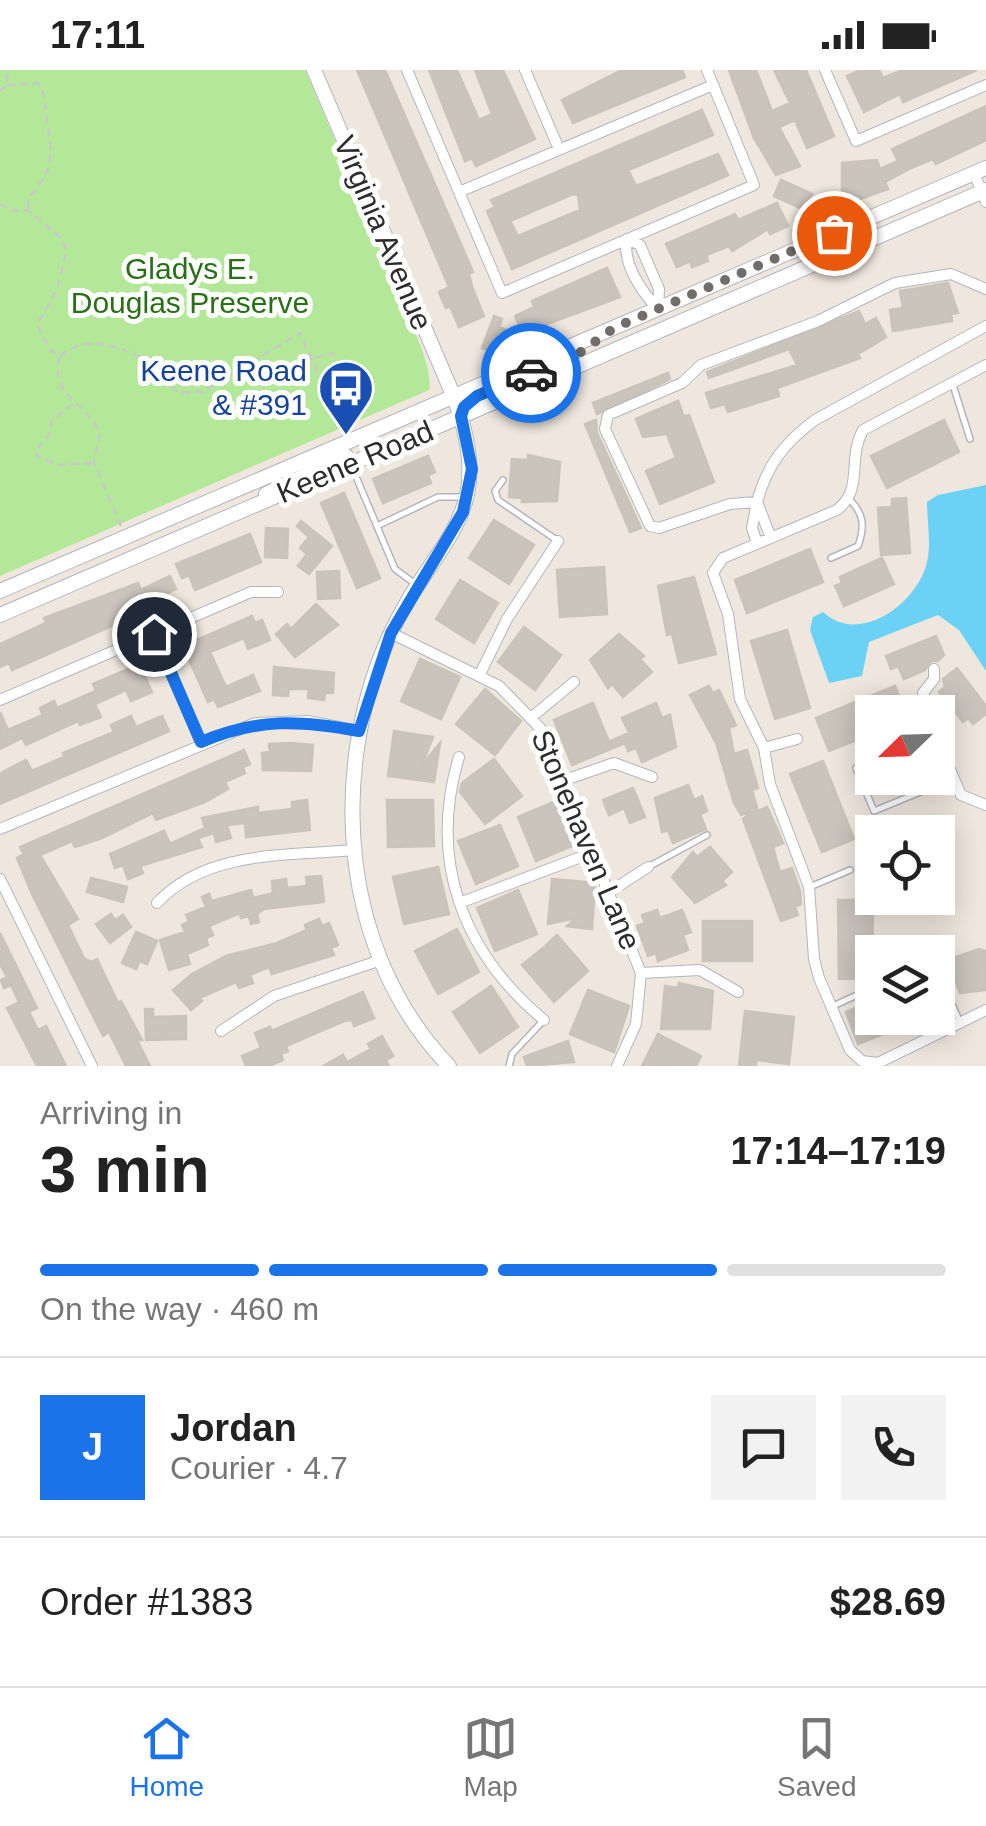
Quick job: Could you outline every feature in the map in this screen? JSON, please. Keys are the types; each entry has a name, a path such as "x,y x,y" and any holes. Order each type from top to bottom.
{"main road":[{"name":"Virginia Avenue","path":"314,70 461,416 472,453 468,496"},
{"name":"Keene Road","path":"0,591 980,170"},
{"name":"Keene Road","path":"0,615 985,195"},
{"path":"461,416 477,396 581,352 614,328"},
{"path":"248,508 280,484 436,417 454,397"},
{"path":"440,1063 380,960 362,904 354,850 359,731 391,633 417,584 455,527 468,496"}],"street":[{"path":"407,70 502,293 754,185 707,70"},
{"path":"526,70 559,150"},
{"path":"825,70 856,142 986,85"},
{"path":"459,192 713,85"},
{"path":"980,170 985,195"},
{"path":"627,239 624,253 644,295 658,309"},
{"path":"757,502 730,504 659,528 650,526 604,418 682,383 701,365 818,320 895,284 951,274 986,289"},
{"path":"757,544 752,528 763,478 793,436 814,420 986,326"},
{"path":"986,364 863,430 854,447 855,488 850,500 713,566 728,614 735,682 764,748 776,802 809,887 814,958 850,1050 862,1062 878,1063 986,1010"},
{"path":"757,502 771,538"},
{"path":"480,674 507,619 558,541"},
{"path":"0,700 251,592 278,592"},
{"name":"Stonehaven Lane","path":"391,633 480,674 516,698 533,716 565,780 641,973 636,1024 616,1066"},
{"path":"154,634 201,742"},
{"path":"924,695 934,679 934,669"},
{"path":"533,716 574,682"},
{"path":"0,829 201,742 256,723 283,720 359,731"},
{"path":"764,748 797,738"},
{"path":"458,757 445,809 446,843 462,902 494,969 514,994 544,1020"},
{"path":"565,780 614,763 652,777"},
{"path":"955,784 961,795 986,805"},
{"path":"157,903 174,884 223,864 354,850"},
{"path":"462,902 594,852"},
{"path":"610,891 648,868"},
{"path":"0,879 92,1066"},
{"path":"221,1030 274,996 380,960"},
{"path":"641,973 700,970 738,992"}],"lane":[{"path":"952,382 970,439"},
{"path":"356,479 396,569 417,584"},
{"path":"502,480 496,488 498,500 558,541"},
{"path":"377,526 438,497 468,496"},
{"path":"831,558 858,546 862,535 864,522 850,500"},
{"path":"867,795 874,811 913,795"},
{"path":"648,868 707,834"},
{"path":"809,887 850,870"},
{"path":"832,1007 855,994"},
{"path":"955,1012 960,1023"},
{"path":"509,1066 512,1054 544,1020"}],"path":[{"path":"6,70 8,85"},
{"path":"0,90 8,85 38,83 48,98 46,119 53,143 50,176 29,197 28,210"},
{"path":"0,204 11,211 28,210 52,229 67,250 57,288 36,325 50,350 60,356"},
{"path":"60,356 87,341 119,346 150,361 158,378 179,392 202,392 300,334 341,426"},
{"path":"313,359 331,354 336,357 334,370 322,378"},
{"path":"60,356 57,373 72,404 100,432 94,463 126,535"},
{"path":"72,404 51,421 51,432 36,450 38,456 57,466 94,463"}],"green space":[{"name":"Gladys E. Douglas Preserve","path":"0,70 305,70 426,361 429,390 0,576"}],"water":[{"path":"986,485 986,671 959,630 938,615 869,642 862,676 829,683 810,630 813,617 823,612 852,624 868,622 897,607 920,581 928,559 927,502 938,495"}],"building":[{"path":"357,70 385,70 473,272 469,274 472,287 484,316 459,327 450,306 446,308 439,292 449,287"},
{"path":"429,70 457,70 479,120 492,114 475,70 503,70 535,139 476,166 472,158 465,161"},
{"path":"622,70 682,70 685,77 573,123 562,100"},
{"path":"729,70 756,70 772,111 790,103 774,70 806,70 834,136 807,148 795,120 779,127 800,166 776,175 754,138"},
{"path":"861,70 879,70 883,78 903,70 977,70 903,102 900,94 864,112 847,76"},
{"path":"986,106 986,140 936,164 933,159 911,168 885,182 888,189 860,199 842,199 842,163 877,160 880,169 898,161 892,149"},
{"path":"702,110 713,135 628,170 636,186 718,154 728,175 512,269 487,211 495,207 491,200","holes":["578,195 580,210 518,236 510,221"]},
{"path":"781,180 812,194 805,210 774,196"},
{"path":"777,203 788,226 770,234 768,229 732,251 729,246 706,255 708,261 692,267 690,261 677,267 666,244 735,214 738,220"},
{"path":"607,268 620,297 539,327 542,333 526,340 515,316 534,307 532,301"},
{"path":"948,283 958,313 951,314 952,321 893,331 890,310 903,308 900,291"},
{"path":"859,311 865,324 876,318 886,337 858,354 860,358 777,388 779,396 728,412 725,404 711,408 706,393 797,365 789,349 709,378 707,372"},
{"path":"494,316 502,319 499,327 507,330 499,354 482,348"},
{"path":"668,373 670,379 597,414 593,403"},
{"path":"678,401 684,417 689,415 714,482 660,504 646,471 676,458 667,434 643,437 636,419"},
{"path":"596,420 597,433 641,528 630,532 585,424"},
{"path":"944,420 959,452 887,488 871,456"},
{"path":"528,455 560,462 557,501 522,502 522,498 509,497 512,459 528,460"},
{"path":"428,456 435,472 428,475 431,483 383,503 373,479"},
{"path":"344,493 380,578 357,588 321,503"},
{"path":"906,498 910,553 881,555 878,508 892,507 892,499"},
{"path":"494,520 534,545 509,584 469,558"},
{"path":"301,521 332,546 309,574 298,566 307,554 300,548 309,537 297,526"},
{"path":"266,528 288,529 287,558 265,557"},
{"path":"250,534 261,562 195,590 189,575 182,578 176,564"},
{"path":"810,549 823,582 747,613 735,580"},
{"path":"882,558 894,584 844,606 835,586 842,583 840,577"},
{"path":"604,567 607,614 560,617 557,570"},
{"path":"339,571 340,598 318,599 317,572"},
{"path":"170,576 176,589 168,593 170,600 12,670 9,663 0,667 0,644 46,623 44,618 138,583 141,590"},
{"path":"694,577 716,654 679,663 672,634 667,635 658,586"},
{"path":"460,580 498,603 474,643 436,619"},
{"path":"316,604 338,625 295,657 276,634 287,624 291,629"},
{"path":"252,616 255,623 262,620 270,640 248,649 244,638 210,652 226,687 253,675 260,691 218,707 214,699 208,702 186,653 193,650 190,643"},
{"path":"524,627 561,655 535,690 498,662"},
{"path":"787,630 810,708 775,719 751,641"},
{"path":"619,634 644,656 640,659 652,672 623,697 612,684 608,688 590,660"},
{"path":"936,636 944,655 938,661 931,661 925,670 904,679 898,666 891,669 886,656"},
{"path":"420,659 460,677 441,719 401,701"},
{"path":"133,667 136,674 143,672 152,692 131,701 126,690 95,704 101,717 80,725 78,721 26,745 22,738 0,749 0,712 8,730 43,715 40,708 54,701 57,708 96,691 93,684"},
{"path":"274,667 334,673 333,693 325,693 324,700 308,698 309,689 289,689 288,696 273,695"},
{"path":"957,668 986,706 986,714 973,724 968,718 963,722 955,712 955,695 939,692 945,687 943,679"},
{"path":"709,686 713,693 719,690 736,725 729,728 734,754 747,750 758,788 752,790 758,811 767,807 783,843 773,847 780,872 792,868 800,891 801,904 795,907 798,915 781,921 743,819 753,811 741,815 734,803 716,743 690,695"},
{"path":"895,686 898,695 873,695"},
{"path":"485,689 521,721 495,755 456,724"},
{"path":"855,702 855,741 829,751 816,718"},
{"path":"593,703 609,742 629,733 622,718 656,703 662,718 670,715 676,747 642,762 636,748 628,751 625,743 572,765 554,720"},
{"path":"131,716 136,727 162,716 169,731 0,804 0,774 26,760 32,771 64,757 63,753 114,732 111,725"},
{"path":"394,731 433,737 422,765 440,743 434,782 388,776"},
{"path":"269,744 313,745 311,771 263,770 262,753 270,752"},
{"path":"244,750 250,764 243,767 245,773 225,782 228,789 205,802 156,820 153,813 102,838 75,847 72,841 40,855 78,919 68,925 84,958 91,962 97,959 118,1003 121,1001 142,1040 137,1040 150,1066 126,1066 109,1032 103,1036 32,894 17,858 24,854 20,847"},
{"path":"494,759 522,796 485,824 460,792 462,783"},
{"path":"823,761 854,839 822,852 790,774"},
{"path":"688,785 694,800 702,796 707,811 700,814 706,829 673,843 668,830 662,832 655,798"},
{"path":"633,788 645,817 630,823 624,808 609,815 603,800"},
{"path":"561,799 579,843 536,861 518,817"},
{"path":"307,800 310,830 246,837 245,823 227,825 231,838 216,842 214,833 198,838 202,847 140,866 143,873 128,879 123,865 115,868 110,854 164,831 170,844 205,828 202,818 258,807 258,813 292,809 292,802"},
{"path":"387,800 433,800 434,846 388,847"},
{"path":"500,825 518,866 476,884 458,841"},
{"path":"710,847 732,872 722,881 726,885 695,903 672,877 693,852 697,857"},
{"path":"438,867 449,914 404,924 393,877"},
{"path":"321,876 324,902 264,909 257,914 259,922 251,924 249,916 241,918 240,913 209,926 213,935 206,938 208,945 187,954 190,964 169,970 160,940 185,932 182,925 189,921 186,915 206,907 202,897 209,894 212,901 251,890 253,898 273,893 272,881 286,879 287,888 307,886 306,877"},
{"path":"91,878 127,887 123,902 87,892"},
{"path":"552,879 595,883 592,929 567,926 577,918 548,924"},
{"path":"518,890 537,934 495,951 477,908"},
{"path":"838,900 855,900 855,915 873,915 873,935 855,935 855,979 839,979"},
{"path":"657,910 660,918 682,910 691,932 683,935 688,950 658,961 656,953 648,956 637,926 645,923 642,915"},
{"path":"111,914 115,920 123,915 131,927 110,943 96,924"},
{"path":"319,919 322,926 329,923 338,945 331,948 334,955 272,974 269,967 250,975 253,983 239,988 236,982 199,998 202,1001 191,1010 173,990 192,974 226,956 277,943 307,930 305,925"},
{"path":"703,921 752,921 752,961 703,961"},
{"path":"457,929 479,972 438,994 415,951"},
{"path":"136,932 157,941 147,964 140,961 136,969 122,963"},
{"path":"0,933 37,1008 29,1012 38,1030 46,1026 66,1066 37,1066 7,1008 19,1002 11,985 4,988 1,980 7,977 0,964"},
{"path":"557,935 588,971 554,1002 522,965 543,948 545,953 546,945"},
{"path":"979,949 986,951 986,990 960,993 955,980 955,958"},
{"path":"679,983 713,991 710,1029 661,1029 665,986 678,988"},
{"path":"491,986 518,1027 480,1053 453,1012"},
{"path":"588,990 629,1006 614,1052 570,1034"},
{"path":"363,992 374,1018 354,1026 352,1020 344,1021 286,1046 288,1051 281,1054 283,1060 269,1066 246,1066 242,1056 261,1048 255,1033 270,1027 271,1031"},
{"path":"855,1008 855,1035 880,1035 858,1044 846,1012"},
{"path":"145,1009 153,1009 153,1017 186,1016 186,1039 146,1040"},
{"path":"745,1011 794,1017 789,1064 756,1060 756,1066 739,1066"},
{"path":"658,1034 701,1056 696,1066 642,1066"},
{"path":"382,1036 393,1056 386,1060 389,1066 323,1066 343,1055 347,1062 371,1049 368,1044"},
{"path":"568,1041 574,1062 527,1066 524,1057"}],"way so far":[{"path":"531,373 581,352 614,328 834,233"}],"place":[{"name":"Keene Road & #391","path":"346,437"}],"route":[{"path":"154,634 201,742 228,730 283,720 359,731 378,661 391,633 463,512 472,469 472,453 461,416 464,407 477,396 531,373"}]}
